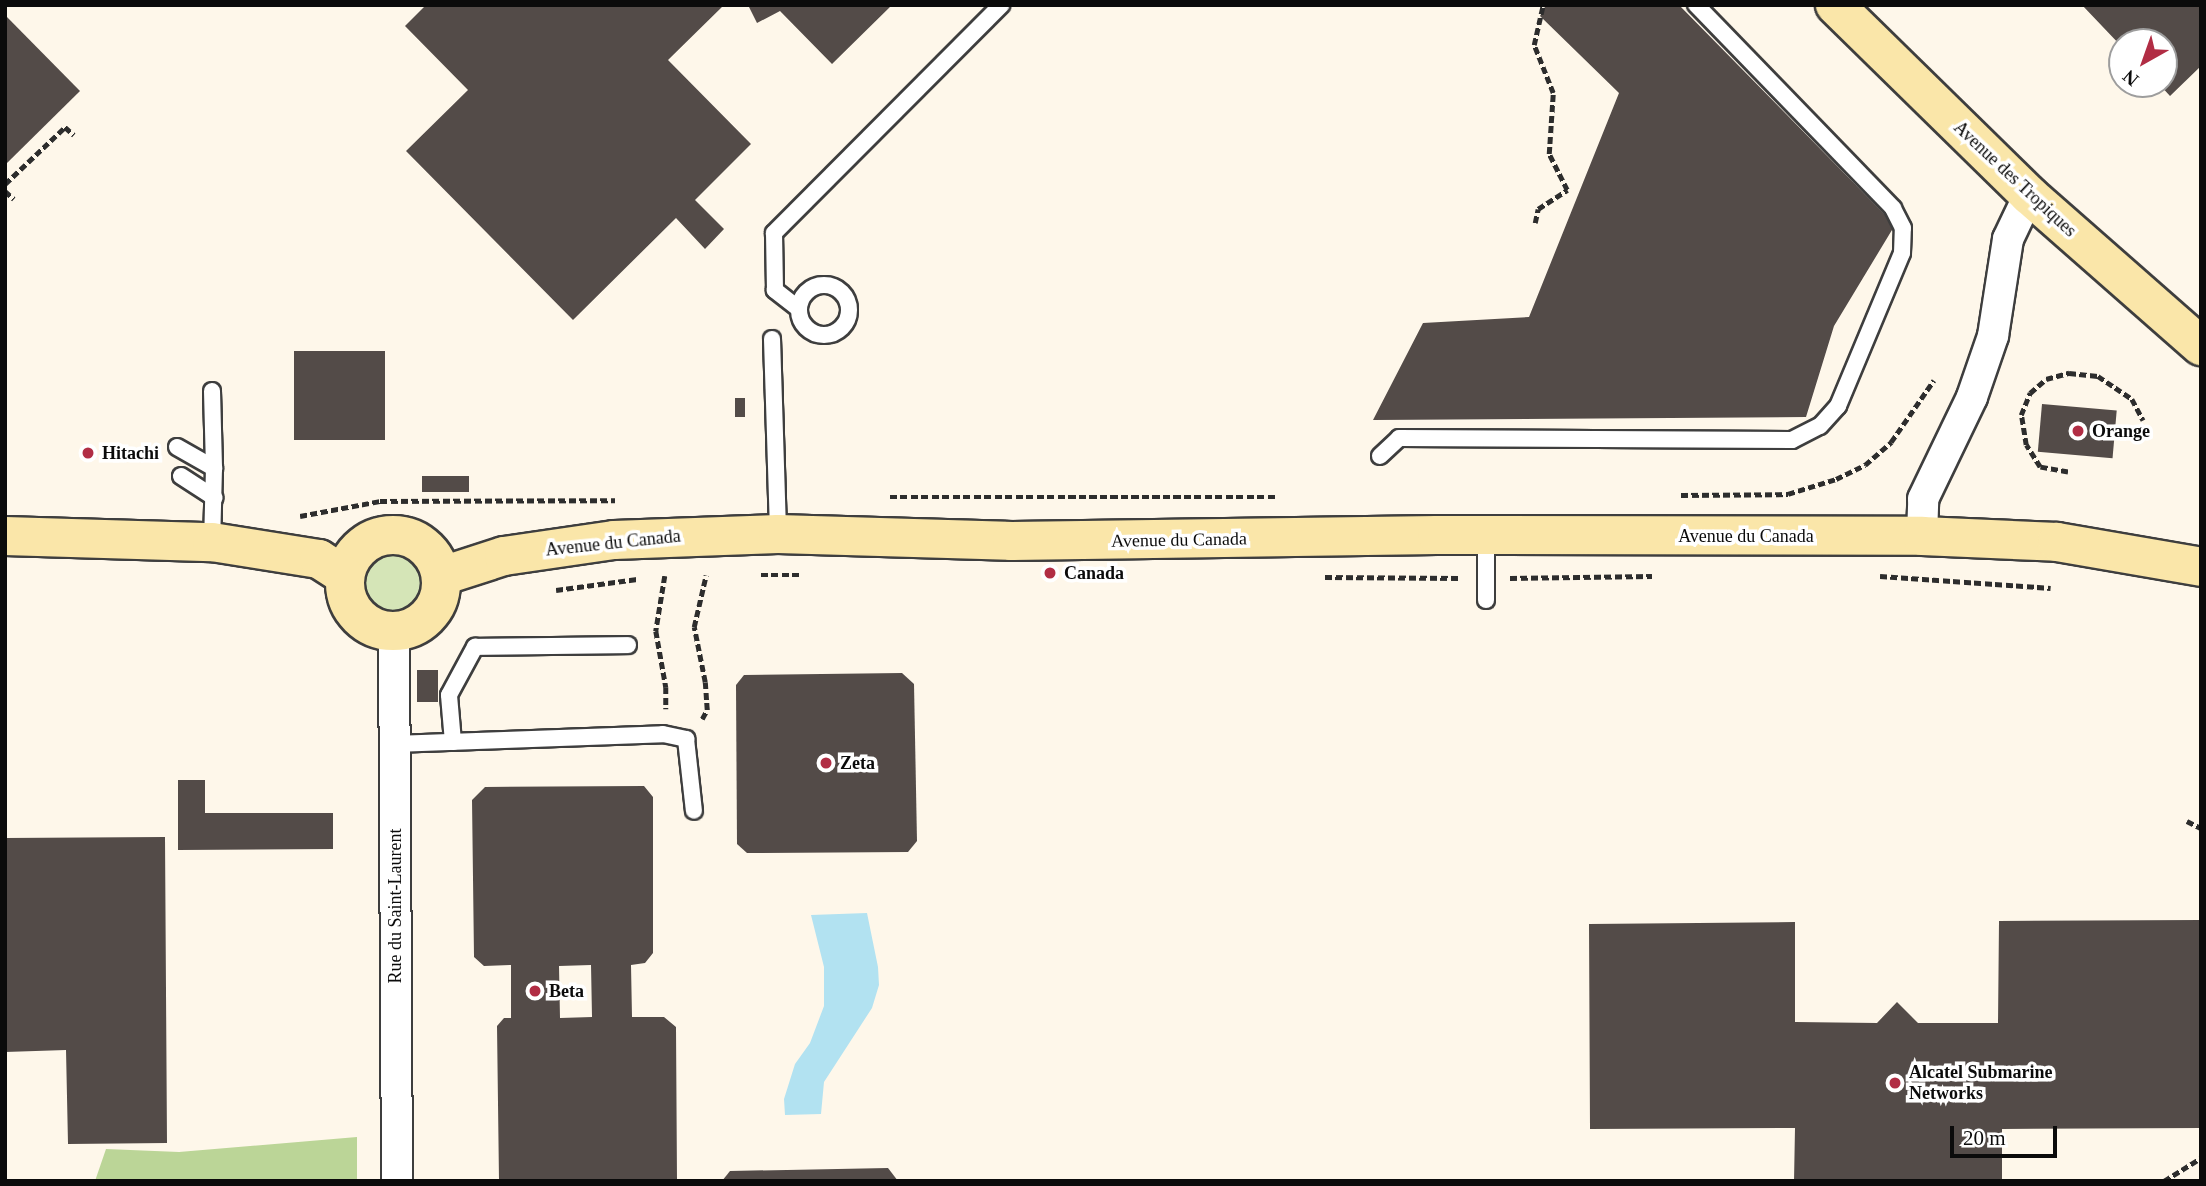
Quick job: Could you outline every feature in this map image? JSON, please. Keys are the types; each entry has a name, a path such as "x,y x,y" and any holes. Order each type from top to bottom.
{"street":[{"name":"Avenue des Tropiques","path":"1835,5 2029,195 2201,346"},
{"path":"1922,537 1923,499 1980,372 1993,336 2008,239 2029,195"},
{"name":"Avenue du Canada","path":"442,576 504,556 614,540 778,534 1012,541 1486,535 1922,537 2057,542 2201,567"},
{"path":"401,535 428,549 442,576 441,593 429,614 410,628 394,631 377,629 352,608 345,576 358,549 370,540 401,535"},
{"path":"5,536 212,542 319,559 345,576"},
{"name":"Rue du Saint-Laurent","path":"394,631 397,1181"}],"lane":[{"path":"799,309 775,290 774,233 1001,5"},
{"path":"1380,456 1399,438 1793,440 1820,426 1839,406 1902,253 1903,228 1893,208 1696,5"},
{"path":"772,339 778,534"},
{"path":"212,391 215,498 212,542"},
{"path":"177,447 214,468"},
{"path":"181,476 215,498"},
{"path":"1486,535 1486,600"},
{"path":"453,742 449,695 475,647 628,645"},
{"path":"394,744 663,734 686,739 694,811"}],"path":[{"path":"1535,223 1538,209 1567,190 1549,154 1553,93 1534,45 1543,5"},
{"path":"5,184 65,127 74,135"},
{"path":"5,191 14,199"},
{"path":"2068,472 2040,467 2026,445 2021,415 2030,393 2046,379 2069,373 2098,376 2132,399 2143,420"},
{"path":"1667,495 1788,494 1836,479 1865,465 1891,442 1934,380"},
{"path":"875,497 1291,497"},
{"path":"290,518 380,501 626,499"},
{"path":"686,739 707,710 694,627 706,575"},
{"path":"663,734 666,687 656,631 665,576"},
{"path":"1871,576 2051,588"},
{"path":"2187,821 2201,828"},
{"path":"2164,1181 2201,1158"}],"green space":[{"path":"390,549 402,551 412,558 419,568 419,592 412,602 402,609 390,611 378,609 368,602 361,592 359,580 361,568 368,558 378,551"},
{"path":"357,1137 357,1181 95,1181 106,1149 179,1152"}],"water":[{"path":"867,913 879,985 872,1008 824,1082 821,1114 785,1115 784,1099 795,1064 810,1043 824,1006 824,967 811,915"}],"building":[{"path":"426,5 724,5 668,60 751,144 695,200 724,229 705,249 676,218 573,320 406,151 468,90 405,26"},
{"path":"748,5 892,5 832,64 780,11 757,23"},
{"path":"1546,5 1679,5 1895,225 1834,326 1806,417 1373,420 1423,323 1529,317 1619,93 1540,16"},
{"path":"2082,5 2201,5 2201,66 2178,88 2178,28 2108,28 2108,32"},
{"path":"5,15 80,91 5,165"},
{"path":"294,351 385,351 385,440 294,440"},
{"path":"735,398 745,398 745,417 735,417"},
{"name":"Orange","path":"2042,404 2117,411 2113,458 2038,452"},
{"path":"422,476 469,476 469,492 422,492"},
{"path":"417,670 438,670 438,702 417,702"},
{"name":"Zeta","path":"902,673 914,684 917,841 908,852 747,853 737,844 736,685 744,675"},
{"path":"178,780 205,780 205,813 333,813 333,849 178,850"},
{"name":"Beta","path":"644,786 653,797 653,953 645,963 631,965 632,1017 664,1017 676,1027 677,1181 499,1181 497,1026 504,1018 511,1018 511,965 484,966 474,957 472,800 485,787","holes":["591,965 592,1017 560,1018 559,966"]},
{"path":"165,837 167,1143 68,1144 66,1050 5,1052 5,838"},
{"name":"Alcatel Submarine Networks","path":"2201,920 2201,1128 2002,1129 2002,1181 1794,1181 1795,1128 1590,1129 1589,924 1795,922 1795,1022 1877,1023 1897,1002 1918,1023 1998,1023 1999,921"},
{"path":"888,1168 898,1181 722,1181 730,1171"}],"place":[{"name":"Orange","path":"2078,431"},
{"name":"Hitachi","path":"88,453"},
{"name":"Canada","path":"1050,573"},
{"name":"Zeta","path":"826,763"},
{"name":"Beta","path":"535,991"},
{"name":"Alcatel Submarine Networks","path":"1895,1083"}]}
